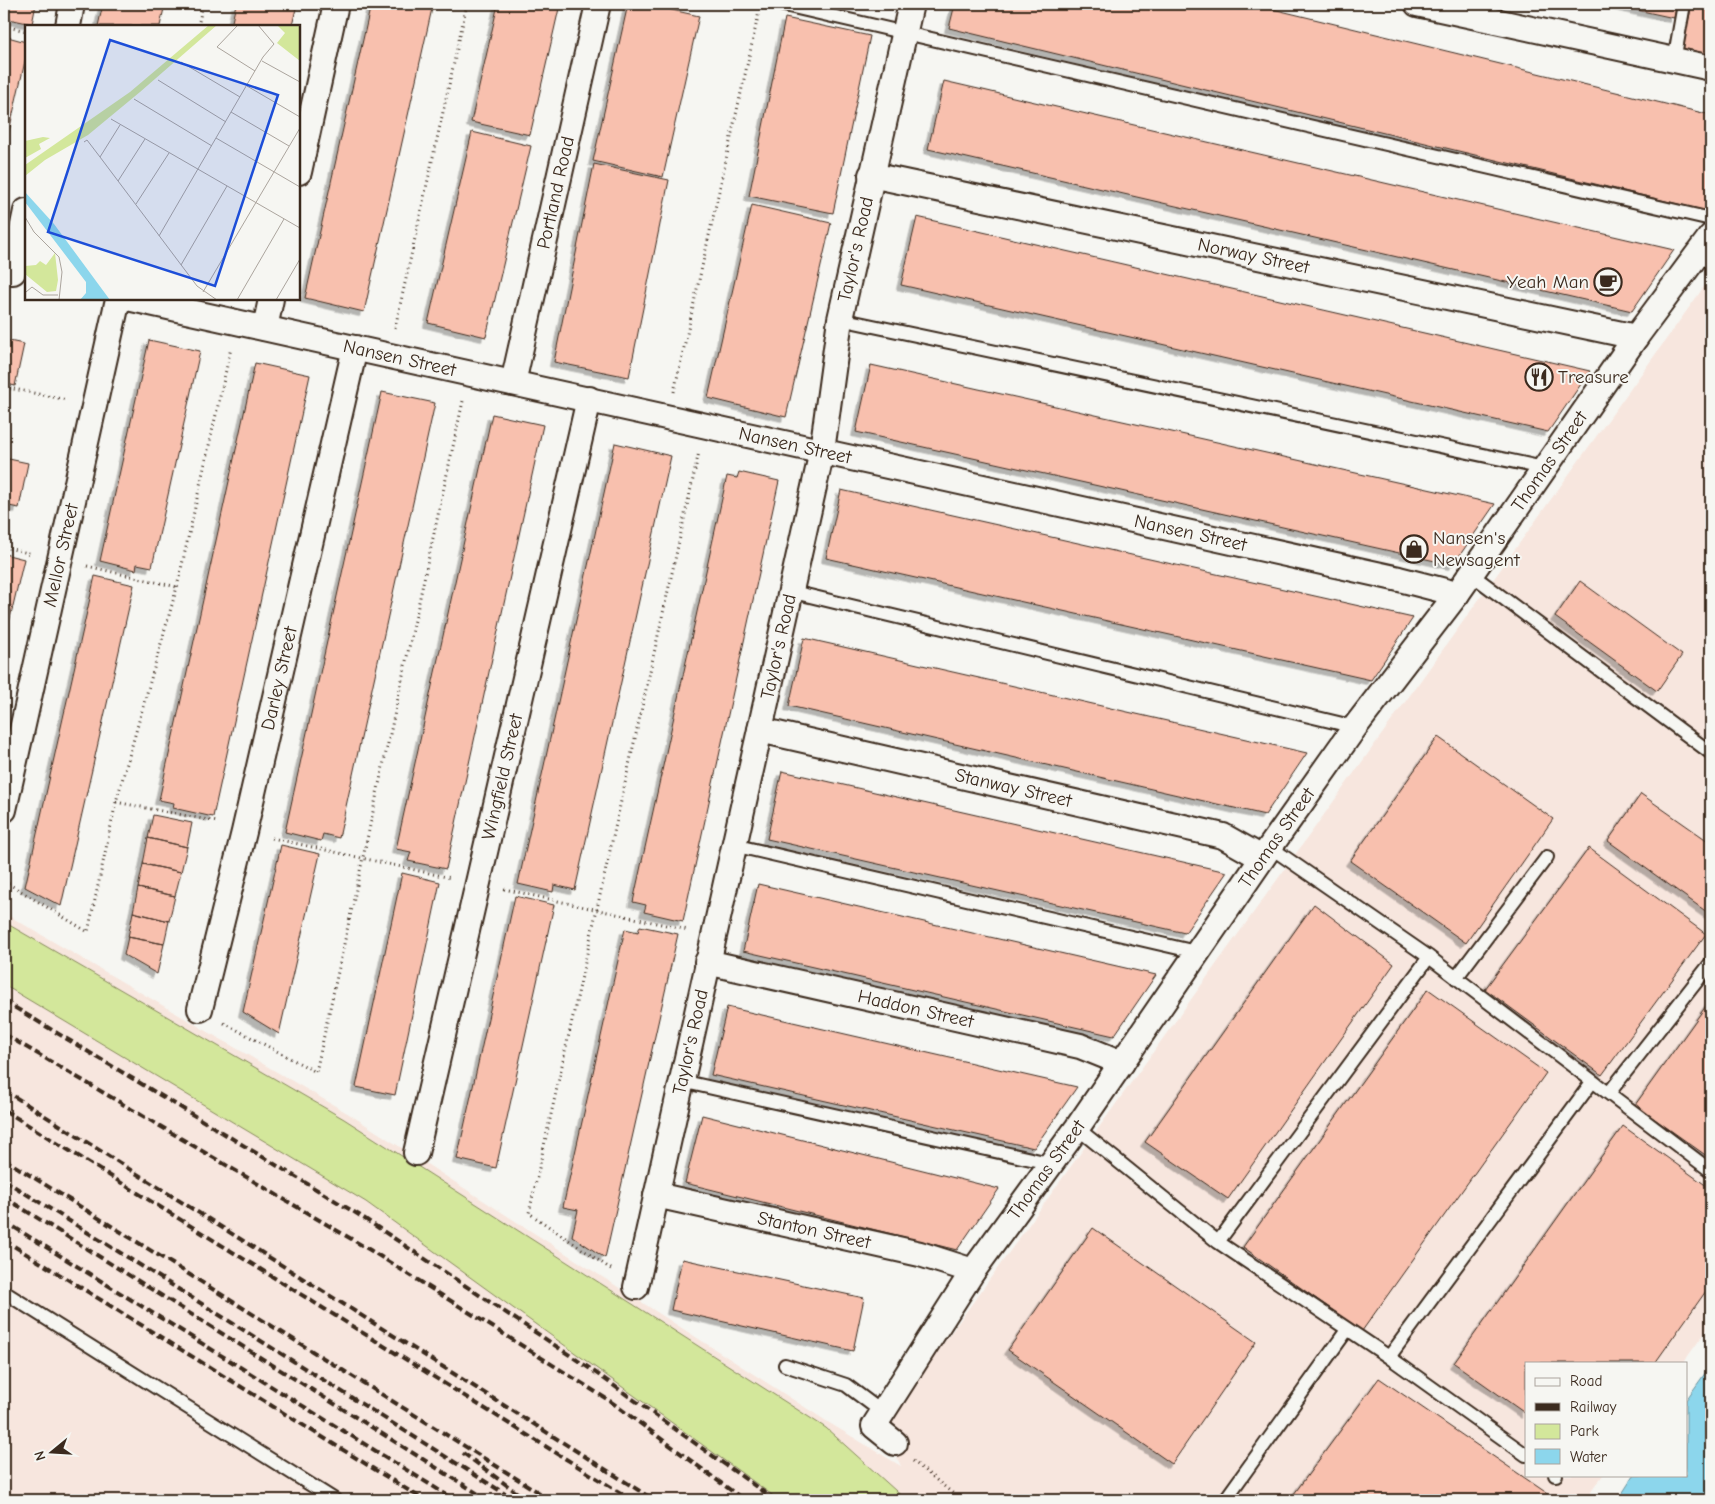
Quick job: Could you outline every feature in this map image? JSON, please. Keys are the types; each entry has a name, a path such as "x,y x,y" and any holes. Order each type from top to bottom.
{"street":[{"path":"68,25 72,4"},
{"path":"300,167 336,4"},
{"name":"Portland Road","path":"513,383 598,4"},
{"name":"Taylor's Road","path":"636,1287 822,451 840,319 911,4"},
{"path":"1417,4 1711,68"},
{"name":"Norway Street","path":"871,175 1636,337"},
{"path":"14,273 25,216"},
{"name":"Thomas Street","path":"895,1443 874,1426 973,1271 1077,1128 1196,952 1355,727 1457,594 1636,337 1711,236"},
{"name":"Mellor Street","path":"4,810 118,300"},
{"name":"Nansen Street","path":"137,300 1399,578 1457,594"},
{"path":"265,328 271,300"},
{"name":"Darley Street","path":"200,1009 244,832 354,348"},
{"name":"Wingfield Street","path":"416,1153 589,399"},
{"name":"Stanway Street","path":"760,730 1223,836 1266,853"},
{"name":"Haddon Street","path":"707,962 1080,1046 1122,1063"},
{"name":"Stanton Street","path":"656,1195 920,1254 973,1271"}],"lane":[{"path":"780,4 1711,219"},
{"path":"1674,61 1684,4"},
{"path":"840,319 1544,468"},
{"path":"1471,574 1711,752"},
{"path":"790,592 1355,727"},
{"path":"733,845 1196,952"},
{"path":"1266,853 1429,957 1711,1171"},
{"path":"1456,978 1547,857"},
{"path":"1218,1242 1429,957"},
{"path":"1609,1093 1711,963"},
{"path":"681,1081 1049,1164"},
{"path":"1389,1358 1592,1082"},
{"path":"1077,1128 1218,1242 1525,1453"},
{"path":"4,1292 336,1500"},
{"path":"1225,1500 1347,1330"},
{"path":"786,1365 846,1385 882,1412"}],"path":[{"path":"198,25 203,4"},
{"path":"389,355 467,4"},
{"path":"669,417 761,4"},
{"path":"4,26 25,31"},
{"path":"4,881 88,932 116,802 177,587 237,322"},
{"path":"200,1009 316,1072 470,373"},
{"path":"4,387 94,405"},
{"path":"636,1287 529,1213 705,425"},
{"path":"4,547 177,587"},
{"path":"116,802 216,821 244,832 713,935"},
{"path":"895,1443 910,1459 961,1500"}],"shaded area":[{"path":"1711,277 1711,1324 1684,1362 1525,1362 1525,1476 1602,1476 1585,1500 4,1500 4,913 349,1114 831,1424 901,1466 889,1442 889,1419"}],"green space":[{"path":"4,922 344,1119 826,1428 906,1500 779,1500 366,1202 4,985"}],"water":[{"path":"1711,1365 1711,1495 1708,1500 1618,1500 1633,1476 1688,1476 1688,1397"}],"building":[{"path":"4,4 36,4 32,24 4,18"},
{"path":"103,4 165,4 160,25 98,25"},
{"path":"236,4 297,4 292,25 231,25"},
{"path":"371,4 433,4 364,312 305,298"},
{"path":"498,4 560,4 530,135 471,122"},
{"path":"628,4 645,4 699,16 663,177 593,161"},
{"path":"955,4 1252,4 1711,115 1711,212 949,28"},
{"path":"1610,4 1677,4 1674,18"},
{"path":"1692,4 1711,4 1711,60 1681,54"},
{"path":"785,18 870,36 833,213 749,196"},
{"path":"4,36 25,42 25,61 4,153"},
{"path":"944,81 1674,250 1632,311 928,149"},
{"path":"472,132 531,146 486,337 428,323"},
{"path":"594,164 669,180 629,377 554,362"},
{"path":"752,205 831,223 786,417 708,398"},
{"path":"917,217 1590,371 1548,432 901,285"},
{"path":"4,340 24,344 15,386 4,383"},
{"path":"149,340 200,351 152,567 137,564 136,570 100,561"},
{"path":"255,363 310,375 213,817 173,808 174,803 159,800"},
{"path":"871,365 1495,504 1453,565 856,432"},
{"path":"382,392 435,403 339,838 323,834 321,841 285,832"},
{"path":"492,414 543,425 446,869 408,861 411,852 396,849"},
{"path":"615,443 671,456 575,890 554,885 553,892 518,884"},
{"path":"4,458 28,463 19,508 4,505"},
{"path":"739,472 779,481 683,921 644,912 646,905 633,902 727,476 737,478"},
{"path":"841,490 1413,618 1371,680 826,558"},
{"path":"4,554 24,559 4,644"},
{"path":"95,576 134,585 61,906 25,887"},
{"path":"1580,581 1682,655 1657,691 1555,617"},
{"path":"804,638 1307,753 1265,815 789,706"},
{"path":"1438,737 1553,819 1466,943 1350,861"},
{"path":"782,771 1227,872 1185,933 767,839"},
{"path":"1641,794 1711,843 1711,915 1608,841"},
{"path":"153,815 192,823 187,847 148,838"},
{"path":"148,838 187,847 181,872 143,864"},
{"path":"281,845 320,854 279,1034 243,1012"},
{"path":"1589,848 1706,934 1602,1075 1485,989"},
{"path":"143,864 181,872 175,896 138,888"},
{"path":"402,873 440,882 395,1095 356,1087"},
{"path":"758,884 1156,975 1114,1036 743,951"},
{"path":"138,888 175,896 169,921 133,912"},
{"path":"515,896 554,905 496,1168 457,1159"},
{"path":"1314,904 1394,964 1228,1199 1145,1142"},
{"path":"133,912 169,921 164,944 128,937"},
{"path":"640,926 678,934 605,1258 572,1236 578,1210 563,1207 625,929 638,932"},
{"path":"128,937 164,944 157,974 124,955"},
{"path":"1428,989 1546,1073 1362,1331 1243,1247"},
{"path":"1711,999 1711,1159 1635,1105"},
{"path":"727,1007 1077,1087 1034,1148 711,1075"},
{"path":"702,1115 999,1189 957,1250 685,1183"},
{"path":"1623,1126 1711,1189 1711,1284 1656,1362 1525,1362 1525,1413 1454,1363"},
{"path":"1093,1228 1256,1342 1172,1464 1008,1350"},
{"path":"682,1259 864,1298 853,1351 671,1310"},
{"path":"1379,1378 1557,1500 1293,1500 1291,1498"}],"railway":[{"path":"4,1001 359,1215 589,1368 775,1500"},
{"path":"4,1034 370,1250 610,1401 744,1500"},
{"path":"4,1090 654,1500"},
{"path":"4,1110 632,1500"},
{"path":"4,1159 551,1500"},
{"path":"4,1180 515,1500"},
{"path":"4,1197 488,1500"},
{"path":"4,1221 455,1500"},
{"path":"4,1240 424,1500"},
{"path":"463,1453 527,1500"}],"place":[{"name":"Yeah Man","path":"1608,282"},
{"name":"Treasure","path":"1539,377"},
{"name":"Nansen's Newsagent","path":"1414,549"}]}
